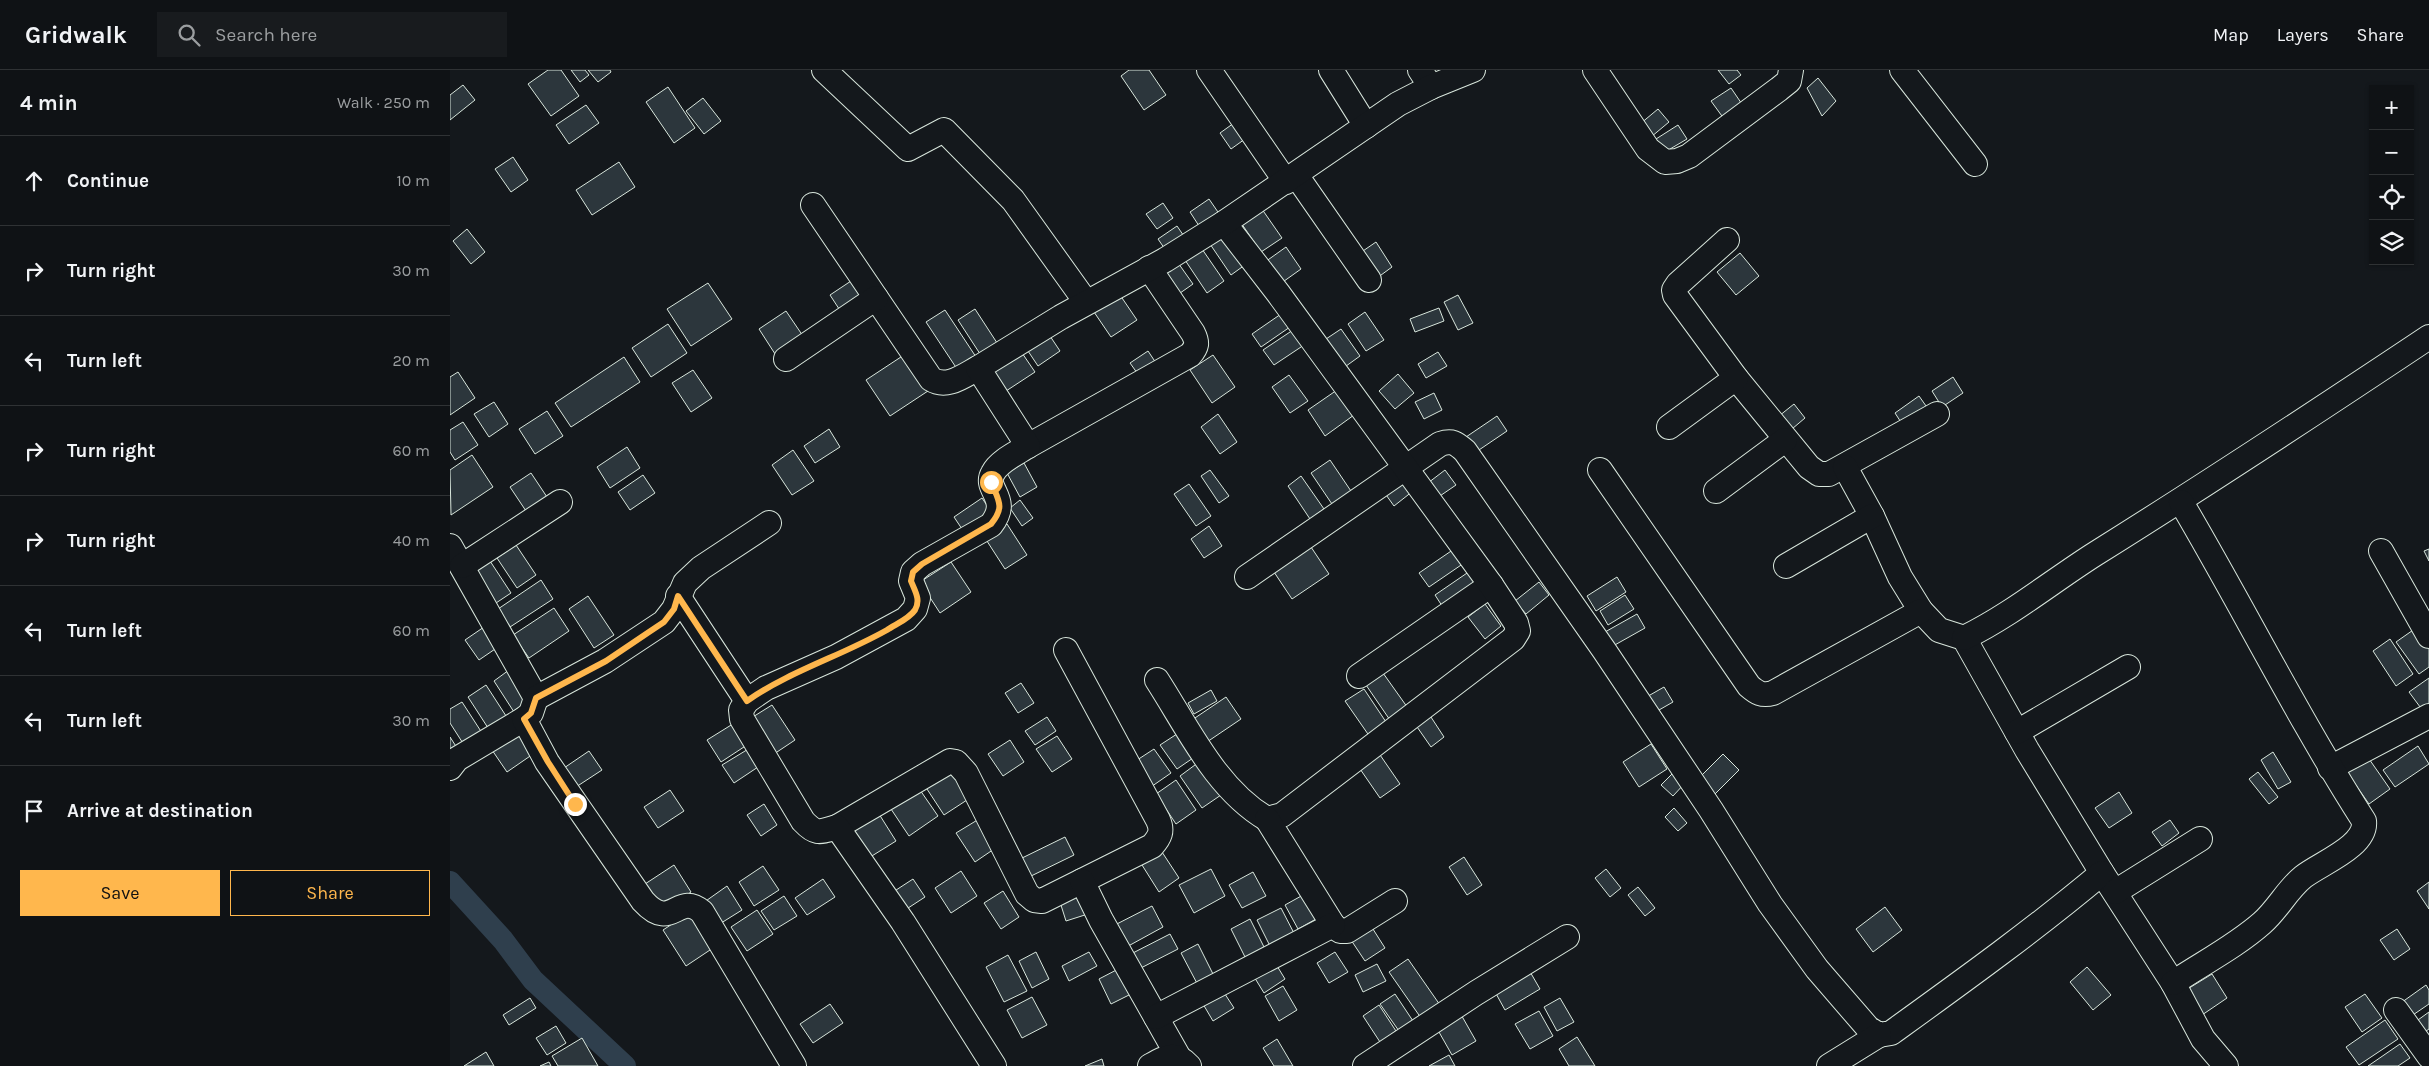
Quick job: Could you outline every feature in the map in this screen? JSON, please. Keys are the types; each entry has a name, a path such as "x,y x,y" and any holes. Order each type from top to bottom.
{"street":[{"path":"824,70 908,149 944,130 1013,200 1086,302"},
{"path":"1209,70 1369,280"},
{"path":"1331,70 1366,126"},
{"path":"813,205 931,379 939,384 948,383 978,368 1086,302 1149,268 1224,223 1291,179 1398,104 1426,78 1473,70"},
{"path":"1595,70 1648,149 1665,162 1677,161 1689,156 1790,81 1791,70"},
{"path":"1902,70 1975,164"},
{"path":"1224,223 1278,293 1403,468 1491,585 1516,623 1518,631 1513,638 1282,814 1267,819"},
{"path":"1727,240 1674,290 1678,302 1785,440 1809,467 1819,474 1829,474 1845,467 1937,414"},
{"path":"1066,650 1162,828 1159,838 1152,846 1042,901 1034,900 1027,894 966,773 956,762 950,761 837,826 819,832 812,830 803,821 742,719 741,710 747,701 766,688 836,657 906,619 916,609 918,598 911,581 913,572 922,564 991,524 999,515 1000,505 991,482 992,474 998,466 1028,446 1190,355 1196,349 1197,342 1192,333 1149,268"},
{"path":"786,358 876,298"},
{"path":"1964,638 1989,626 2093,555 2181,502 2429,337"},
{"path":"978,368 1028,446"},
{"path":"1669,427 1736,378"},
{"path":"1716,491 1785,440"},
{"path":"1247,577 1440,444 1448,441 1456,443 1465,451 1604,650 1711,810 1770,904 1817,969 1868,1028 1879,1035"},
{"path":"1845,467 1872,516 1900,577 1921,611 1939,630 1964,638 2017,732 2108,883 2174,982 2203,1039 2226,1066"},
{"path":"1600,470 1749,686 1756,692 1765,695 1773,693 1921,611"},
{"path":"536,698 456,556 560,502"},
{"path":"2174,982 2263,922 2290,888 2304,876 2361,837 2365,829 2364,821 2330,768 2233,590 2181,502"},
{"path":"1786,566 1872,516"},
{"path":"450,768 458,759 524,719 531,713 536,698 606,661 664,622 674,609 678,596 685,584 701,568 769,523"},
{"path":"2381,552 2429,636"},
{"path":"1358,676 1491,585"},
{"path":"678,596 747,701"},
{"path":"2017,732 2128,667"},
{"path":"1157,680 1209,761 1235,794 1251,810 1267,819 1333,925 1340,931 1347,931 1395,901"},
{"path":"2330,768 2429,716"},
{"path":"524,719 553,770 643,901 657,914 666,915 685,905 694,906 702,912 794,1066"},
{"path":"837,826 903,922 994,1066"},
{"path":"1829,1066 1879,1035 1891,1033 2038,927 2108,883 2200,839"},
{"path":"1082,881 1105,927 1156,1017 1184,1061"},
{"path":"1156,1017 1333,925"},
{"path":"1365,1066 1566,937"},
{"path":"2396,1010 2429,1056"},
{"path":"1150,1066 1170,1055 1184,1061"}],"building":[{"path":"548,70 561,70 579,96 551,116 528,84"},
{"path":"571,70 585,70 589,75 580,82"},
{"path":"588,70 610,70 611,72 598,82"},
{"path":"1129,70 1149,70 1166,95 1144,110 1121,76"},
{"path":"1718,70 1737,70 1741,75 1729,84"},
{"path":"1818,78 1836,101 1822,116 1807,88"},
{"path":"463,85 475,100 450,120 450,95"},
{"path":"668,87 695,128 674,143 646,102"},
{"path":"1731,88 1746,110 1727,123 1711,101"},
{"path":"703,98 721,121 704,134 686,111"},
{"path":"586,105 599,123 569,144 556,125"},
{"path":"1658,109 1669,122 1651,137 1640,124"},
{"path":"1234,123 1245,139 1231,149 1220,133"},
{"path":"1678,125 1687,139 1665,152 1656,139"},
{"path":"513,157 528,180 511,192 495,169"},
{"path":"619,162 635,187 592,215 576,190"},
{"path":"1209,199 1220,215 1201,229 1190,212"},
{"path":"1257,202 1282,238 1261,252 1237,217"},
{"path":"1163,203 1173,218 1157,229 1146,214"},
{"path":"1177,226 1188,242 1169,255 1158,239"},
{"path":"467,229 485,252 471,264 453,241"},
{"path":"1228,232 1249,262 1231,275 1210,244"},
{"path":"1376,242 1392,267 1377,278 1360,253"},
{"path":"1286,247 1301,269 1280,284 1265,262"},
{"path":"1202,249 1224,281 1207,293 1185,260"},
{"path":"1740,253 1759,276 1736,295 1717,272"},
{"path":"1176,260 1193,284 1173,298 1156,274"},
{"path":"854,279 868,299 843,315 830,295"},
{"path":"708,283 732,319 691,346 667,309"},
{"path":"1120,295 1137,320 1111,337 1094,312"},
{"path":"1458,295 1473,323 1458,330 1444,302"},
{"path":"1439,308 1444,321 1415,332 1410,319"},
{"path":"975,309 1001,349 984,360 958,320"},
{"path":"945,310 980,363 961,375 926,322"},
{"path":"786,311 805,339 777,357 759,329"},
{"path":"1365,312 1384,340 1366,351 1348,324"},
{"path":"1281,314 1290,327 1261,347 1252,334"},
{"path":"668,324 687,353 651,377 632,348"},
{"path":"1341,329 1360,356 1342,369 1323,341"},
{"path":"1293,330 1304,345 1274,365 1263,350"},
{"path":"1048,333 1060,351 1038,366 1026,348"},
{"path":"1020,350 1035,372 1003,393 989,371"},
{"path":"1148,351 1158,366 1140,377 1130,363"},
{"path":"1438,352 1447,366 1426,378 1418,364"},
{"path":"907,353 931,389 890,416 866,380"},
{"path":"1213,355 1235,387 1212,403 1190,370"},
{"path":"624,357 640,382 571,427 555,403"},
{"path":"693,370 712,398 691,412 672,383"},
{"path":"458,372 475,398 450,415 450,377"},
{"path":"1398,374 1414,393 1395,409 1379,391"},
{"path":"1289,375 1308,401 1290,413 1272,387"},
{"path":"1953,377 1963,393 1942,407 1932,391"},
{"path":"1337,390 1354,415 1325,436 1308,410"},
{"path":"1434,393 1442,410 1424,419 1415,402"},
{"path":"1919,396 1931,413 1906,430 1895,413"},
{"path":"494,402 508,424 489,437 474,414"},
{"path":"1794,404 1805,418 1786,434 1774,420"},
{"path":"547,411 563,436 535,454 519,429"},
{"path":"1218,414 1237,442 1220,454 1201,427"},
{"path":"1497,416 1507,431 1476,452 1466,437"},
{"path":"463,422 478,445 455,460 450,452 450,430"},
{"path":"829,429 840,447 815,463 804,446"},
{"path":"627,447 640,468 610,488 597,467"},
{"path":"793,450 814,481 792,495 772,465"},
{"path":"472,455 493,487 451,515 450,470"},
{"path":"1330,460 1355,497 1336,510 1311,473"},
{"path":"1024,463 1037,487 1020,497 1007,473"},
{"path":"1210,470 1229,496 1219,503 1201,476"},
{"path":"1445,470 1456,485 1434,500 1424,486"},
{"path":"531,473 549,500 528,514 510,487"},
{"path":"643,475 655,493 630,510 618,492"},
{"path":"1301,476 1324,509 1310,519 1288,486"},
{"path":"1402,478 1413,491 1394,506 1384,492"},
{"path":"1189,484 1211,516 1196,526 1174,494"},
{"path":"982,498 994,516 966,535 954,517"},
{"path":"1020,500 1033,518 1022,526 1010,508"},
{"path":"1007,524 1027,555 1005,569 985,538"},
{"path":"1209,526 1222,546 1204,558 1191,539"},
{"path":"1309,544 1329,574 1292,599 1272,569"},
{"path":"516,545 536,575 517,588 497,558"},
{"path":"1457,547 1467,561 1429,587 1419,573"},
{"path":"2429,549 2429,561 2424,551"},
{"path":"490,561 511,593 493,605 472,573"},
{"path":"951,562 971,592 940,613 920,582"},
{"path":"1470,571 1482,587 1446,612 1435,595"},
{"path":"1617,577 1626,592 1596,611 1587,596"},
{"path":"541,580 553,599 510,627 498,609"},
{"path":"1539,582 1549,595 1526,614 1515,601"},
{"path":"1625,595 1634,609 1608,625 1600,611"},
{"path":"588,596 614,635 594,648 569,609"},
{"path":"1485,604 1501,626 1485,639 1468,617"},
{"path":"554,608 569,631 529,658 513,635"},
{"path":"1637,614 1645,628 1613,646 1605,632"},
{"path":"484,627 498,647 479,660 465,640"},
{"path":"2416,628 2429,647 2429,667 2419,674 2396,642"},
{"path":"2390,639 2413,674 2396,686 2373,651"},
{"path":"509,670 530,701 514,712 494,681"},
{"path":"1383,673 1410,711 1392,723 1366,685"},
{"path":"2429,678 2429,713 2426,715 2409,692"},
{"path":"1021,683 1034,703 1018,713 1005,693"},
{"path":"486,685 508,719 490,731 468,697"},
{"path":"1664,687 1673,702 1652,714 1643,699"},
{"path":"1364,689 1388,725 1370,737 1345,701"},
{"path":"1211,690 1217,701 1194,714 1188,703"},
{"path":"1226,697 1241,719 1204,744 1189,722"},
{"path":"462,702 484,736 466,748 450,723 450,709"},
{"path":"772,705 795,740 771,756 748,720"},
{"path":"1429,714 1444,737 1431,747 1415,724"},
{"path":"1047,717 1056,731 1035,745 1025,731"},
{"path":"736,722 750,743 721,762 707,740"},
{"path":"521,730 536,752 507,772 492,750"},
{"path":"1180,732 1196,756 1177,769 1160,745"},
{"path":"1057,736 1072,759 1052,772 1036,749"},
{"path":"450,737 459,751 450,757"},
{"path":"1010,740 1024,762 1003,776 988,754"},
{"path":"1651,744 1667,769 1639,787 1623,762"},
{"path":"2418,746 2429,764 2395,787 2383,770"},
{"path":"750,748 761,765 734,783 722,765"},
{"path":"1154,749 1171,773 1148,789 1131,764"},
{"path":"589,751 602,770 576,787 564,768"},
{"path":"1378,752 1400,784 1380,798 1358,766"},
{"path":"2273,752 2291,782 2278,789 2261,760"},
{"path":"1723,754 1739,770 1712,797 1696,781"},
{"path":"2367,756 2390,789 2369,804 2346,771"},
{"path":"1199,762 1221,795 1202,808 1180,776"},
{"path":"951,769 970,798 944,815 925,786"},
{"path":"1674,772 1685,783 1673,796 1661,785"},
{"path":"2258,772 2278,797 2269,804 2249,779"},
{"path":"1176,780 1196,810 1176,824 1156,794"},
{"path":"670,790 684,811 658,828 644,807"},
{"path":"920,790 938,816 909,836 891,809"},
{"path":"2119,792 2132,813 2109,828 2095,808"},
{"path":"764,804 777,825 761,836 747,815"},
{"path":"1674,808 1687,823 1678,831 1665,817"},
{"path":"879,814 896,841 867,859 850,833"},
{"path":"979,819 997,847 975,862 956,833"},
{"path":"2170,820 2179,833 2162,846 2152,832"},
{"path":"1065,837 1074,855 1027,878 1018,860"},
{"path":"1162,852 1179,878 1159,892 1142,865"},
{"path":"1464,857 1482,885 1467,895 1449,867"},
{"path":"674,865 691,892 662,911 645,884"},
{"path":"763,866 779,890 754,906 739,882"},
{"path":"1211,869 1225,896 1194,913 1179,885"},
{"path":"1606,869 1621,888 1610,897 1595,878"},
{"path":"961,871 977,896 951,913 935,888"},
{"path":"1253,872 1266,896 1242,908 1229,885"},
{"path":"823,879 835,897 807,915 795,898"},
{"path":"913,879 925,897 902,912 890,894"},
{"path":"2429,882 2429,909 2417,891"},
{"path":"727,886 742,910 718,925 703,903"},
{"path":"1638,887 1655,908 1645,916 1628,895"},
{"path":"1003,891 1019,917 1001,929 984,903"},
{"path":"1084,894 1091,913 1066,921 1060,902"},
{"path":"1303,895 1316,919 1298,929 1285,905"},
{"path":"784,896 797,916 774,930 761,911"},
{"path":"1152,906 1163,927 1121,950 1109,928"},
{"path":"1885,907 1902,930 1873,952 1856,929"},
{"path":"1281,908 1297,939 1273,952 1257,920"},
{"path":"757,910 773,934 747,951 731,927"},
{"path":"689,913 713,948 686,966 663,930"},
{"path":"1250,919 1268,955 1249,965 1231,929"},
{"path":"1371,926 1385,948 1365,961 1351,940"},
{"path":"2397,929 2410,949 2394,960 2380,940"},
{"path":"1170,934 1178,949 1135,971 1127,956"},
{"path":"1198,944 1216,980 1200,989 1181,953"},
{"path":"1036,952 1049,979 1032,988 1019,961"},
{"path":"1089,952 1097,966 1069,981 1062,966"},
{"path":"1335,952 1348,972 1329,983 1317,963"},
{"path":"1008,955 1027,991 1004,1002 986,967"},
{"path":"1408,959 1440,1005 1421,1018 1389,972"},
{"path":"1274,961 1285,979 1264,993 1253,975"},
{"path":"1377,964 1386,981 1363,992 1355,975"},
{"path":"1124,966 1137,991 1111,1004 1099,979"},
{"path":"2087,967 2111,995 2093,1010 2070,982"},
{"path":"1529,970 1540,989 1505,1010 1494,990"},
{"path":"2212,974 2227,998 2202,1015 2186,990"},
{"path":"2426,985 2429,990 2429,1004 2407,1019 2398,1005"},
{"path":"1283,986 1297,1010 1279,1021 1265,996"},
{"path":"1223,991 1234,1008 1213,1021 1203,1004"},
{"path":"1395,994 1413,1021 1399,1031 1380,1004"},
{"path":"2365,994 2382,1018 2362,1032 2345,1007"},
{"path":"1032,997 1047,1025 1022,1038 1007,1010"},
{"path":"530,998 536,1008 509,1025 503,1015"},
{"path":"1560,998 1574,1022 1557,1031 1544,1007"},
{"path":"830,1004 843,1023 813,1043 800,1024"},
{"path":"1379,1005 1396,1031 1380,1042 1363,1016"},
{"path":"1459,1011 1476,1041 1452,1055 1435,1025"},
{"path":"1539,1011 1553,1036 1530,1049 1515,1024"},
{"path":"2429,1012 2429,1029 2419,1036 2411,1025"},
{"path":"2385,1020 2398,1039 2359,1065 2346,1047"},
{"path":"556,1026 566,1043 547,1055 536,1038"},
{"path":"1577,1037 1595,1066 1569,1066 1559,1049"},
{"path":"582,1038 598,1066 558,1066 552,1056"},
{"path":"1277,1039 1293,1066 1274,1066 1263,1048"},
{"path":"2400,1044 2410,1058 2398,1066 2368,1066"},
{"path":"486,1052 494,1066 464,1066"},
{"path":"1449,1055 1455,1066 1429,1066"},
{"path":"1102,1059 1104,1066 1085,1066"},
{"path":"549,1062 551,1066 540,1066"}],"waterway":[{"path":"450,882 503,940 533,980 625,1066"}],"route":[{"path":"575,804 548,762 524,719 531,713 536,698 606,661 664,622 674,609 678,596 747,701 766,688 836,657 906,619 916,609 918,598 911,581 913,572 922,564 991,524 999,515 1000,505 991,482"}]}
